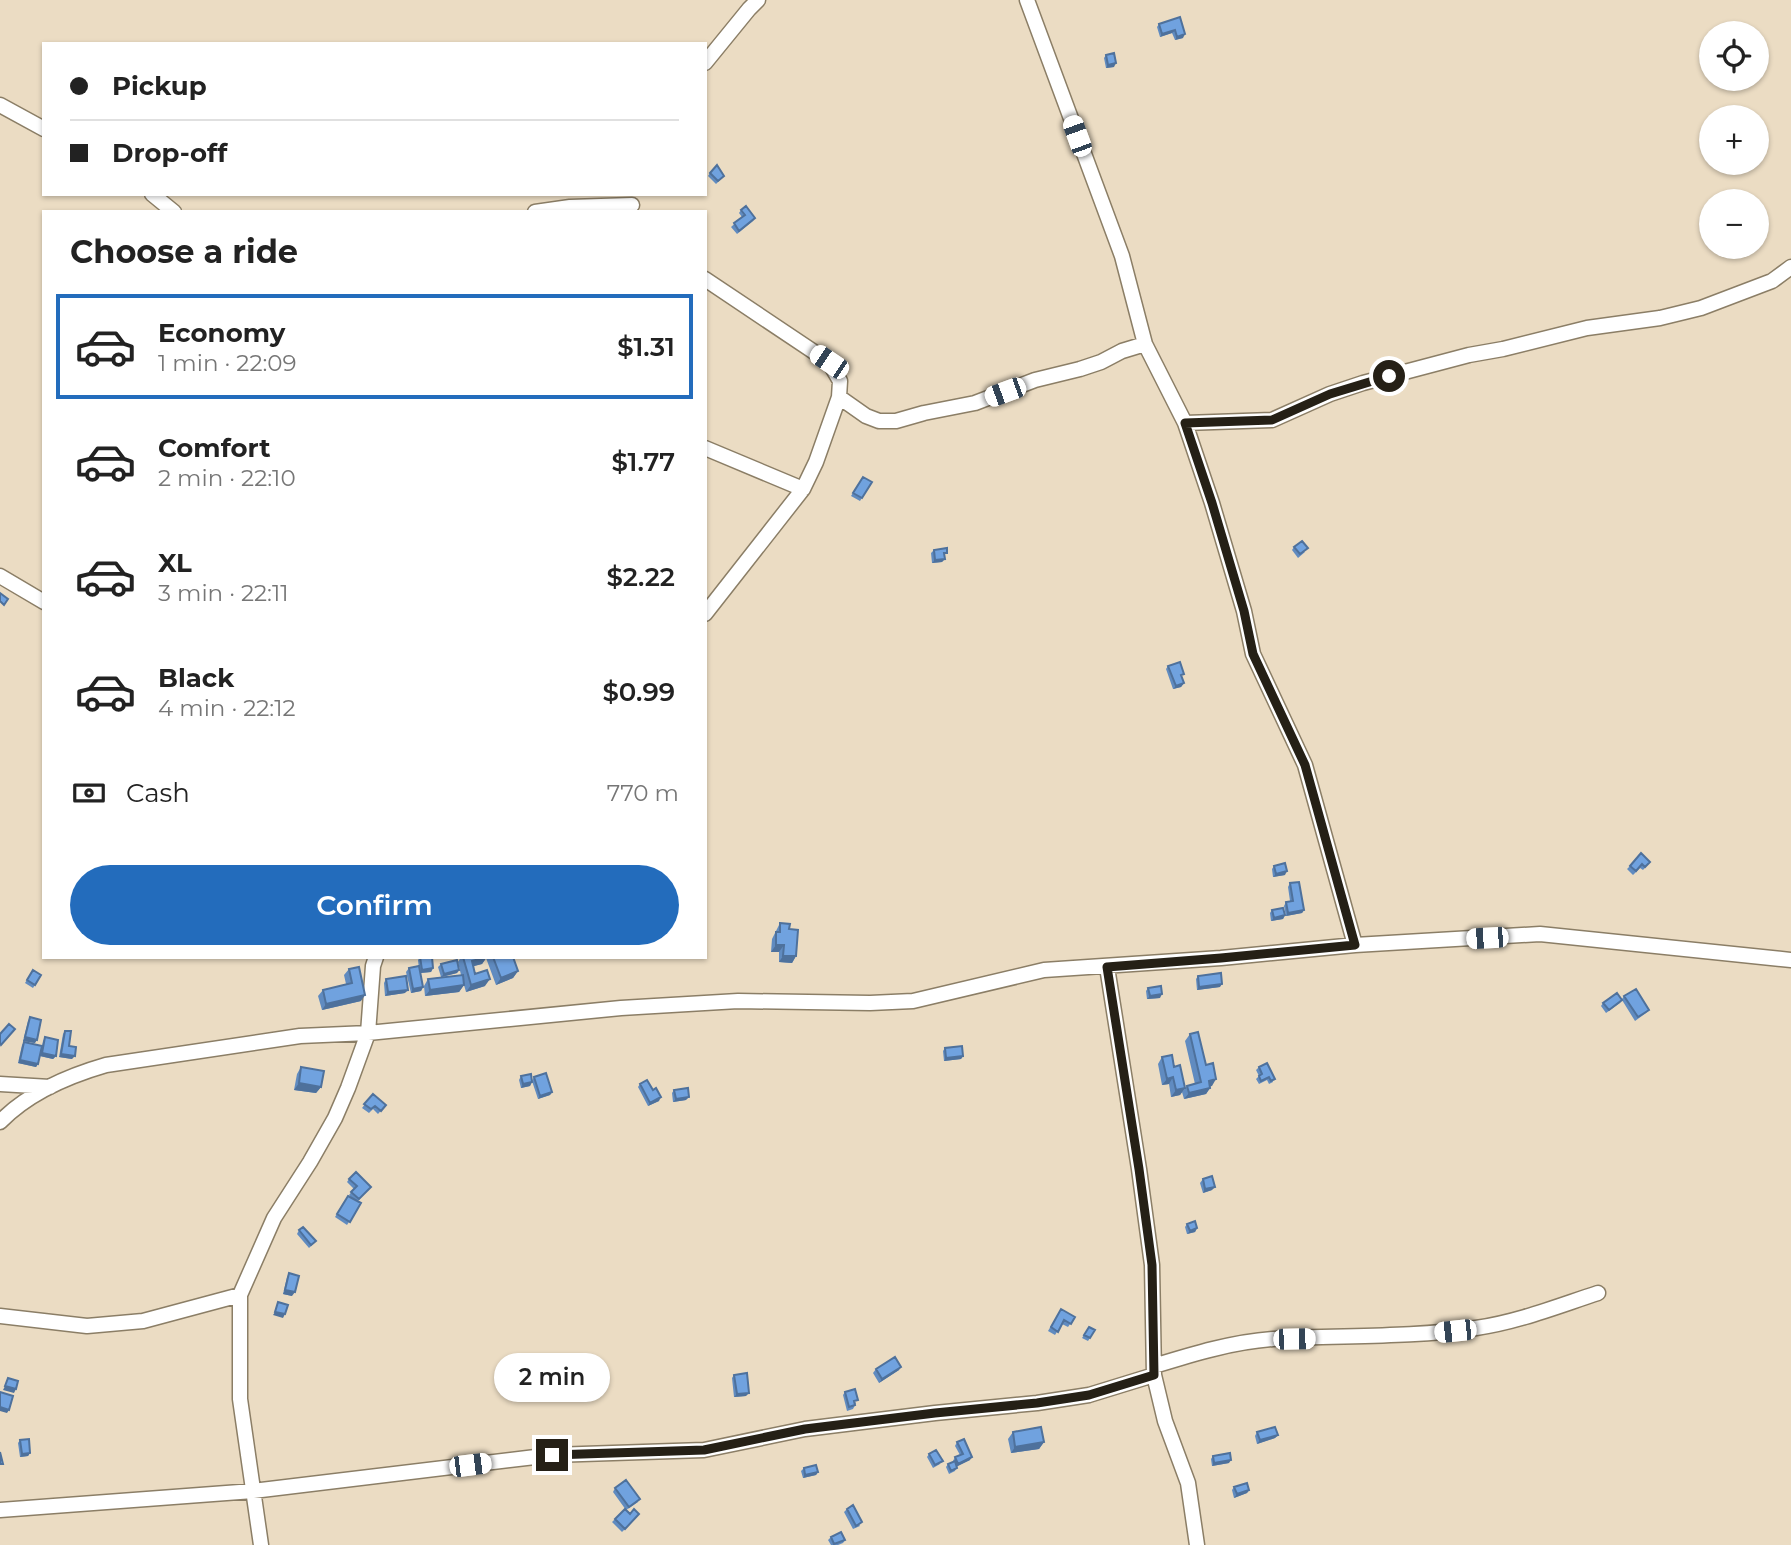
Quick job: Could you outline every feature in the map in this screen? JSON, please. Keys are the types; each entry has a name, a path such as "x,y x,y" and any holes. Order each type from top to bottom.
{"street":[{"path":"707,60 758,0"},
{"path":"1027,0 1122,257 1145,344 1185,423 1241,599 1253,654 1305,765 1355,945"},
{"path":"0,105 42,128"},
{"path":"154,196 172,210"},
{"path":"549,210 633,204"},
{"path":"1185,423 1272,420 1341,390 1469,355 1587,328 1660,318 1702,307 1772,281 1791,267"},
{"path":"707,280 829,362 840,381 839,397 816,462 803,489 707,611"},
{"path":"839,397 866,416 879,421 896,421 975,403 1035,380 1101,362 1122,351 1145,344"},
{"path":"707,450 803,489"},
{"path":"0,576 42,601"},
{"path":"0,1122 13,1109 50,1087 106,1065 300,1036 368,1033 621,1008 738,1001 913,1001 1044,971 1355,945 1540,934 1791,960"},
{"path":"261,1545 240,1399 240,1295 274,1218 335,1118 368,1033 375,959"},
{"path":"1107,967 1152,1265 1154,1370 1165,1421 1188,1483 1197,1545"},
{"path":"0,1084 50,1087"},
{"path":"0,1510 253,1491 552,1455 704,1450 805,1429 1089,1395 1217,1347 1272,1339 1409,1335 1477,1328 1530,1316 1598,1293"},
{"path":"0,1316 87,1326 143,1321 240,1295"}],"building":[{"path":"1180,17 1185,34 1177,37 1175,30 1162,34 1159,24"},
{"path":"1114,53 1116,63 1108,65 1106,55"},
{"path":"717,165 724,176 718,181 710,173"},
{"path":"746,206 755,218 739,231 734,223 745,215 741,210"},
{"path":"863,477 872,482 862,498 853,493"},
{"path":"1302,541 1308,548 1300,554 1294,547"},
{"path":"947,548 945,559 935,560 934,550"},
{"path":"0,593 8,599 4,605 0,601"},
{"path":"1180,662 1184,683 1176,686 1168,666"},
{"path":"1641,853 1650,862 1645,867 1642,864 1636,871 1630,866"},
{"path":"1285,863 1287,871 1276,874 1274,866"},
{"path":"1299,882 1304,910 1288,913 1286,902 1293,901 1290,883"},
{"path":"1283,908 1285,915 1274,918 1272,910"},
{"path":"780,923 790,924 789,929 798,930 796,956 783,956 784,945 776,945 776,932 780,932"},
{"path":"420,959 432,959 433,968 422,970"},
{"path":"464,959 480,959 472,961 475,974 487,970 490,979 471,985"},
{"path":"494,959 514,959 518,971 501,978"},
{"path":"457,960 459,970 444,974 441,964"},
{"path":"419,966 423,987 413,989 409,968"},
{"path":"359,967 365,995 326,1004 323,990 352,983 349,969"},
{"path":"33,970 41,975 35,985 27,980"},
{"path":"1221,973 1222,984 1199,987 1198,976"},
{"path":"463,975 464,985 430,990 428,979"},
{"path":"406,976 408,990 388,992 386,979"},
{"path":"1161,986 1162,994 1150,996 1148,988"},
{"path":"1636,989 1649,1010 1638,1017 1624,996"},
{"path":"1617,993 1622,1000 1609,1010 1603,1003"},
{"path":"30,1017 41,1020 37,1040 25,1037"},
{"path":"9,1024 15,1029 1,1045 0,1034"},
{"path":"65,1031 71,1031 69,1046 76,1047 75,1056 61,1054"},
{"path":"1198,1032 1206,1065 1213,1063 1216,1079 1209,1081 1210,1088 1189,1093 1187,1086 1201,1082 1190,1034"},
{"path":"45,1037 58,1040 56,1056 42,1053"},
{"path":"24,1042 42,1046 38,1064 20,1060"},
{"path":"962,1046 963,1056 946,1058 945,1048"},
{"path":"1172,1055 1174,1067 1180,1065 1185,1088 1176,1090 1173,1077 1167,1079 1162,1057"},
{"path":"1267,1063 1275,1079 1271,1081 1269,1077 1261,1081 1259,1067"},
{"path":"301,1067 324,1071 321,1087 299,1083"},
{"path":"546,1073 552,1092 540,1096 534,1077"},
{"path":"531,1074 532,1082 523,1084 521,1076"},
{"path":"647,1080 661,1097 650,1103 640,1084"},
{"path":"688,1088 689,1097 676,1099 674,1090"},
{"path":"373,1094 386,1105 381,1111 375,1106 371,1109 364,1104"},
{"path":"356,1172 371,1187 359,1199 351,1192 357,1186 349,1179"},
{"path":"1212,1176 1215,1187 1205,1189 1203,1179"},
{"path":"348,1196 361,1203 350,1222 337,1214"},
{"path":"1195,1221 1197,1228 1190,1231 1187,1224"},
{"path":"303,1227 316,1241 311,1245 299,1230"},
{"path":"289,1273 299,1276 295,1292 285,1290"},
{"path":"278,1302 288,1305 285,1314 275,1312"},
{"path":"1061,1309 1075,1317 1071,1324 1064,1320 1058,1332 1051,1327"},
{"path":"1089,1327 1095,1330 1090,1338 1084,1335"},
{"path":"895,1357 901,1367 882,1379 876,1369"},
{"path":"747,1373 749,1393 737,1394 734,1375"},
{"path":"8,1378 18,1381 16,1389 5,1386"},
{"path":"855,1389 858,1400 854,1401 855,1405 849,1407 845,1392"},
{"path":"0,1392 13,1396 9,1410 0,1407"},
{"path":"1041,1427 1044,1442 1015,1447 1013,1432"},
{"path":"1275,1427 1278,1435 1260,1440 1257,1432"},
{"path":"29,1439 30,1453 22,1454 20,1440"},
{"path":"964,1439 972,1457 958,1464 955,1457 963,1454 957,1442"},
{"path":"936,1450 943,1461 935,1465 929,1454"},
{"path":"1230,1453 1231,1460 1214,1463 1213,1456"},
{"path":"955,1461 957,1468 951,1471 948,1464"},
{"path":"816,1465 818,1472 805,1475 804,1468"},
{"path":"626,1480 640,1499 629,1507 615,1488"},
{"path":"1247,1483 1249,1490 1237,1494 1234,1487"},
{"path":"853,1505 862,1522 856,1526 847,1509"},
{"path":"625,1509 630,1514 634,1509 639,1514 625,1529 615,1519"},
{"path":"841,1532 845,1540 834,1544 831,1537"}],"route":[{"path":"552,1455 704,1450 805,1429 1089,1395 1154,1375 1152,1265 1107,967 1355,945 1305,765 1253,654 1244,611 1185,423 1272,420 1330,394 1389,376"}]}
